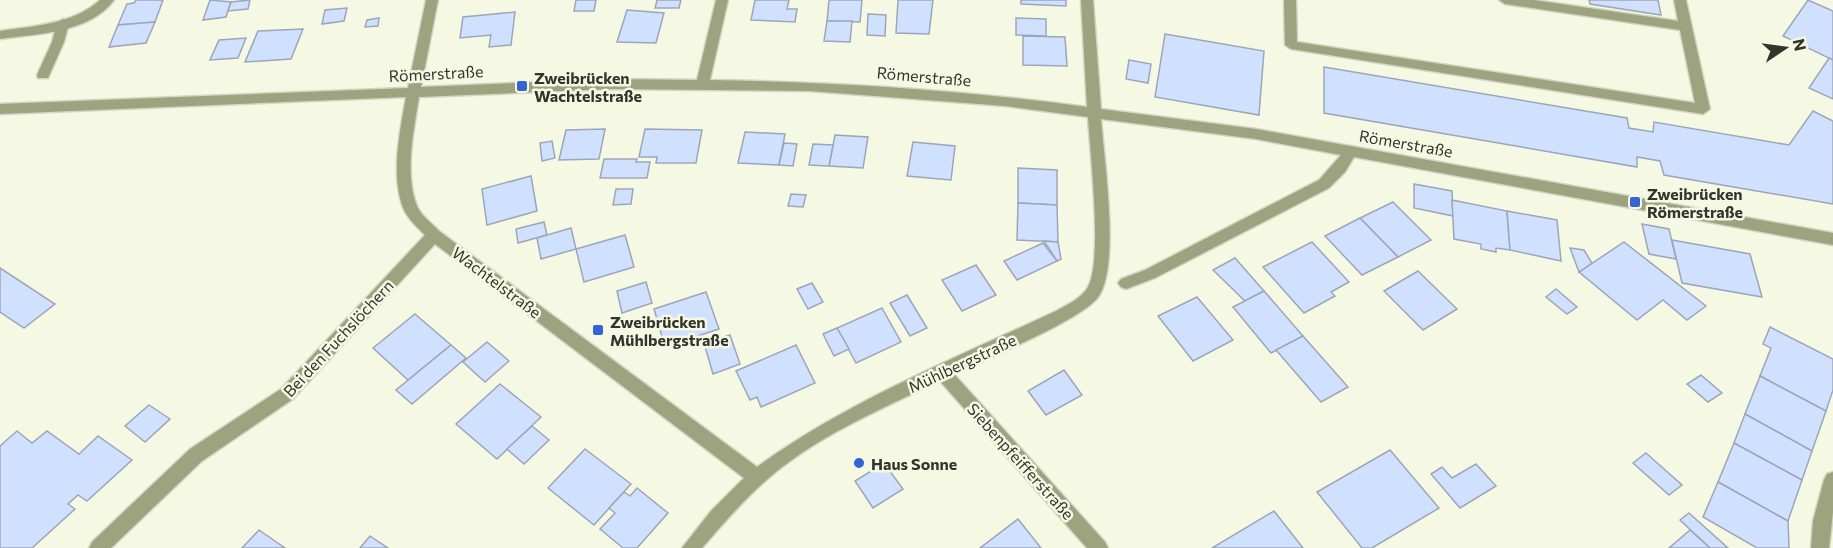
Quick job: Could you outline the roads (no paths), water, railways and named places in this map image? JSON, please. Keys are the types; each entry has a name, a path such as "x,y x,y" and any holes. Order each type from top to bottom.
{"street":[{"path":"0,35 63,24 85,16 108,0"},
{"name":"Wachtelstraße","path":"432,0 414,93 405,167 406,190 411,208 434,235 757,477"},
{"path":"703,84 722,0"},
{"name":"Mühlbergstraße","path":"691,548 717,517 757,477 846,418 1061,316 1083,303 1098,289 1103,252 1087,0"},
{"path":"1290,0 1291,45 1703,109 1680,0"},
{"path":"1505,0 1685,26"},
{"path":"43,75 58,42 63,24"},
{"name":"Römerstraße","path":"0,109 414,93 522,86 703,84 907,92 1188,124 1352,151 1833,239"},
{"path":"1126,283 1150,274 1324,184 1352,151"},
{"name":"Bei den Fuchslöchern","path":"98,548 196,455 287,394 434,235"},
{"name":"Siebenpfeifferstraße","path":"943,373 1099,548"},
{"path":"1820,548 1822,521 1833,480"}],"place":[{"name":"Zweibrücken Wachtelstraße","path":"522,86"},
{"name":"Zweibrücken Römerstraße","path":"1635,202"},
{"name":"Zweibrücken Mühlbergstraße","path":"598,330"},
{"name":"Haus Sonne","path":"859,463"}]}
